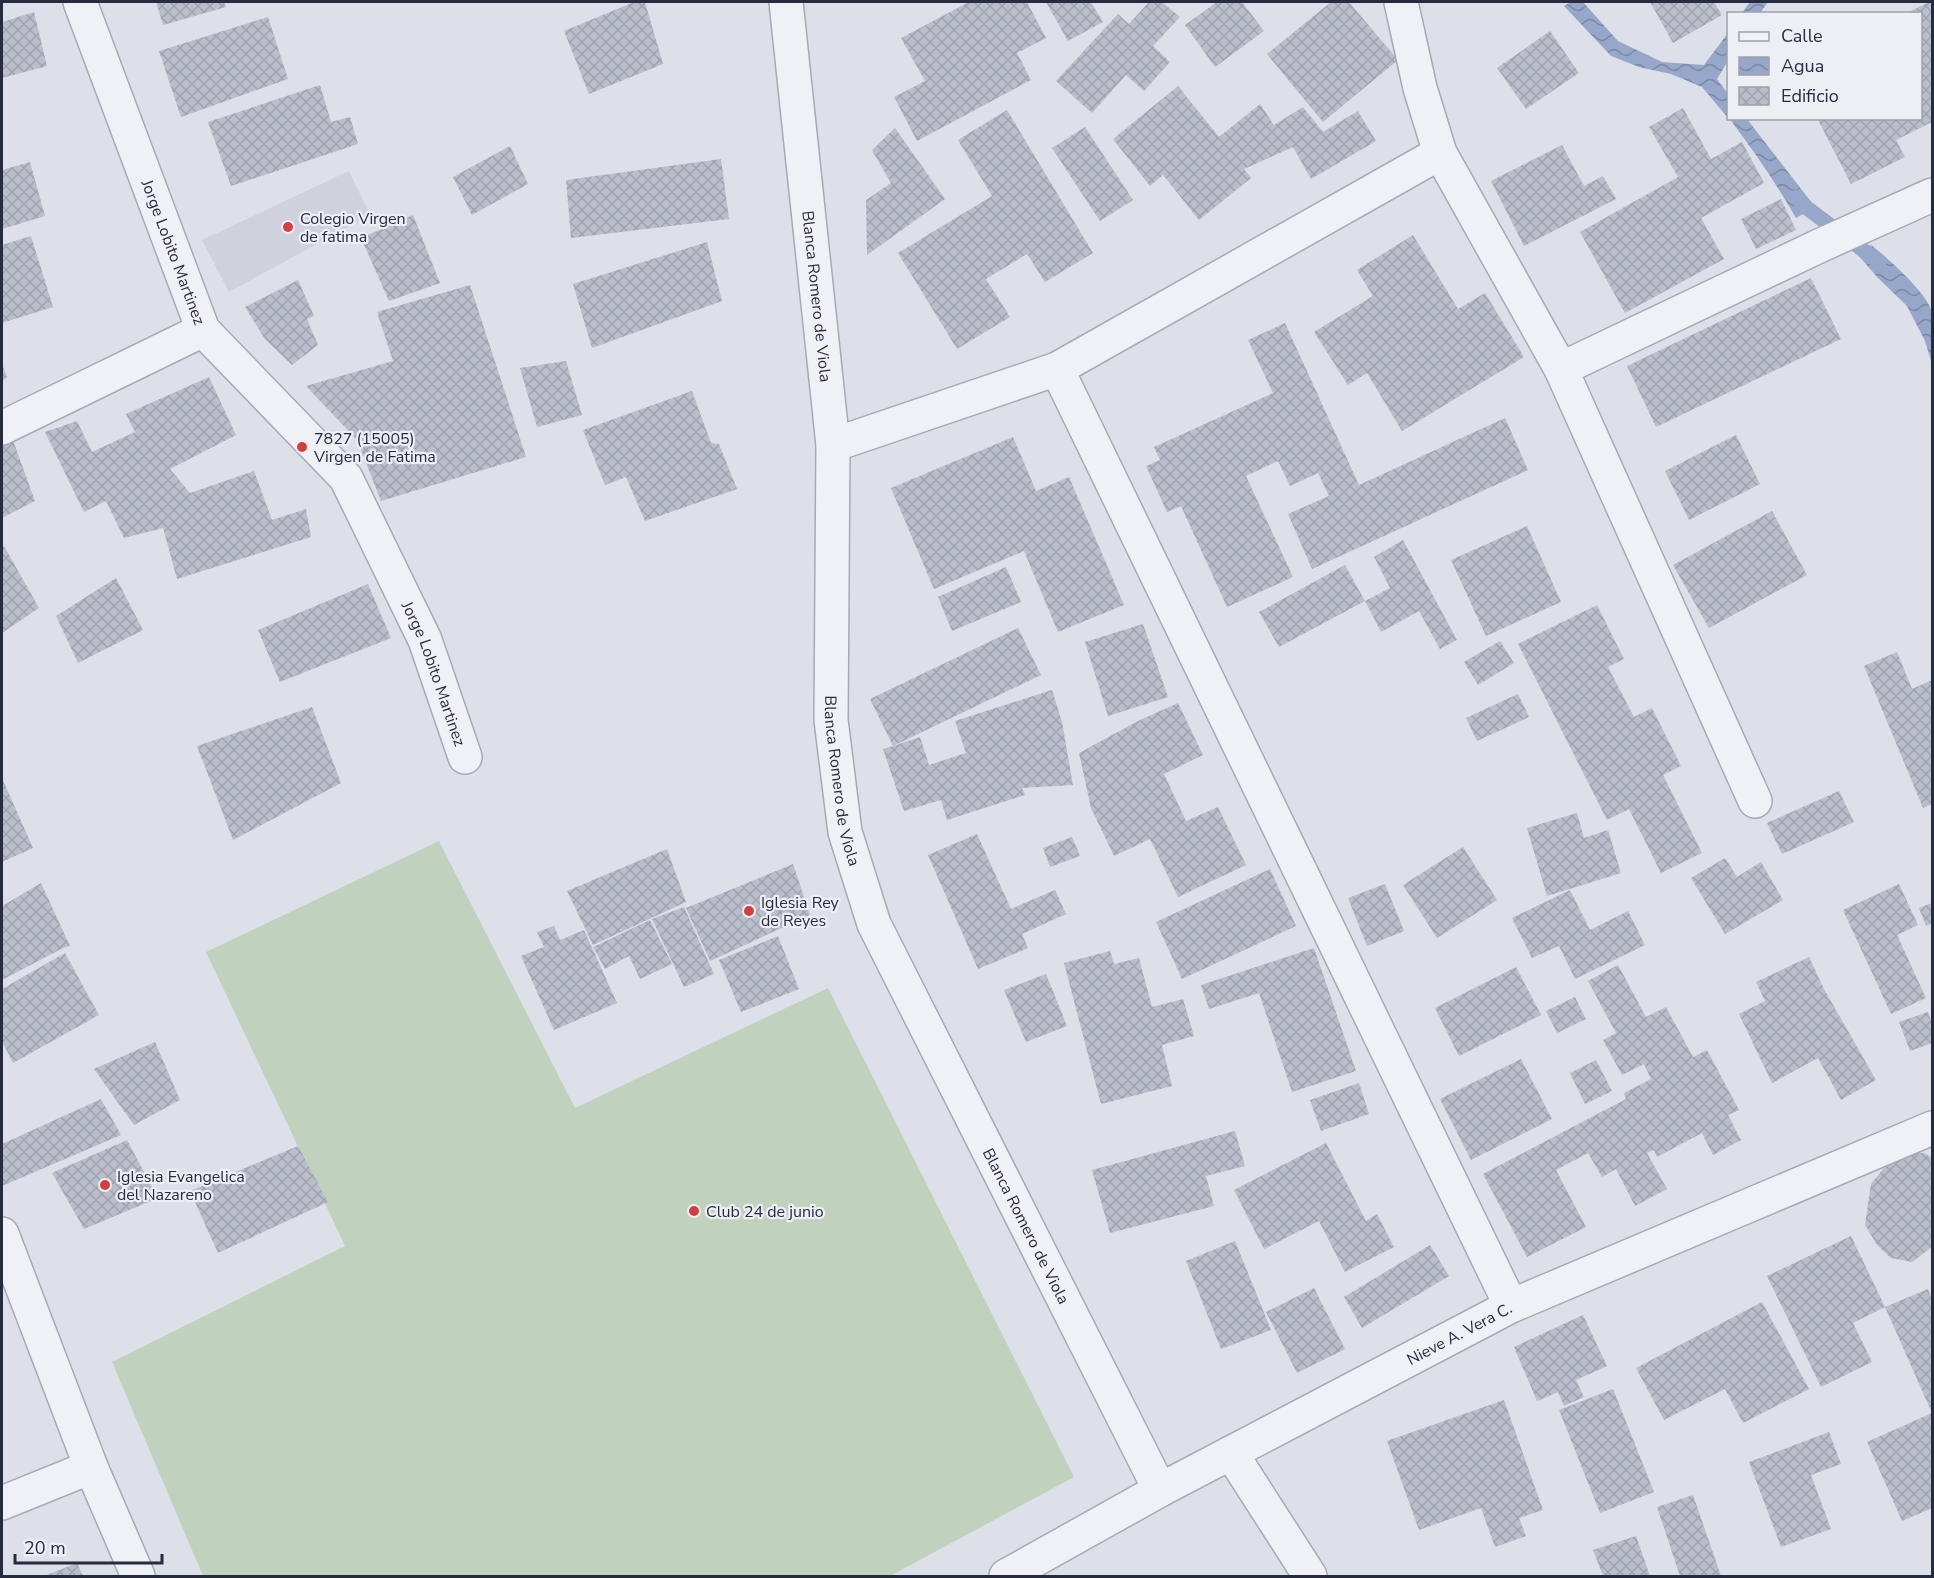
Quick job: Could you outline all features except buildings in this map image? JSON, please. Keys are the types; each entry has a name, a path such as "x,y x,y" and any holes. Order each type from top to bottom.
{"street":[{"name":"Jorge Lobito Martinez","path":"80,2 203,330 346,478 425,640 465,757"},
{"name":"Blanca Romero de Viola","path":"786,2 833,445 831,720 845,832 874,924 1160,1490"},
{"path":"1401,2 1420,88 1440,153 1561,369 1755,801"},
{"path":"833,445 1058,369 1440,153"},
{"path":"1561,369 1932,195"},
{"path":"2,429 203,330"},
{"path":"1058,369 1511,1306"},
{"name":"Nieve A. Vera C.","path":"1006,1576 1160,1490 1511,1306 1932,1128"},
{"path":"2,1234 91,1467 138,1576"},
{"path":"1231,1453 1310,1576"},
{"path":"2,1503 91,1467"}],"shaded area":[{"name":"Colegio Virgen de fatima","path":"349,171 370,215 229,292 202,240"}],"green space":[{"name":"Club 24 de junio","path":"439,841 575,1108 828,988 1074,1477 890,1576 203,1576 112,1362 345,1246 206,952"}],"water":[{"path":"1571,2 1583,2 1618,41 1662,62 1704,65 1727,34 1727,63 1717,79 1727,93 1727,117 1702,87 1671,74 1639,67 1611,56 1564,6"},
{"path":"1750,2 1768,2 1761,12 1743,12"},
{"path":"1730,120 1748,120 1815,207 1796,218"},
{"path":"1871,245 1906,277 1929,306 1933,326 1932,364 1925,341 1907,306 1858,255"}],"waterway":[{"path":"1797,197 1803,205 1879,262"}],"place":[{"name":"Colegio Virgen de fatima","path":"288,227"},
{"name":"7827 (15005) Virgen de Fatima","path":"302,447"},
{"name":"Iglesia Rey de Reyes","path":"749,911"},
{"name":"Iglesia Evangelica del Nazareno","path":"105,1185"},
{"name":"Club 24 de junio","path":"694,1211"}]}
